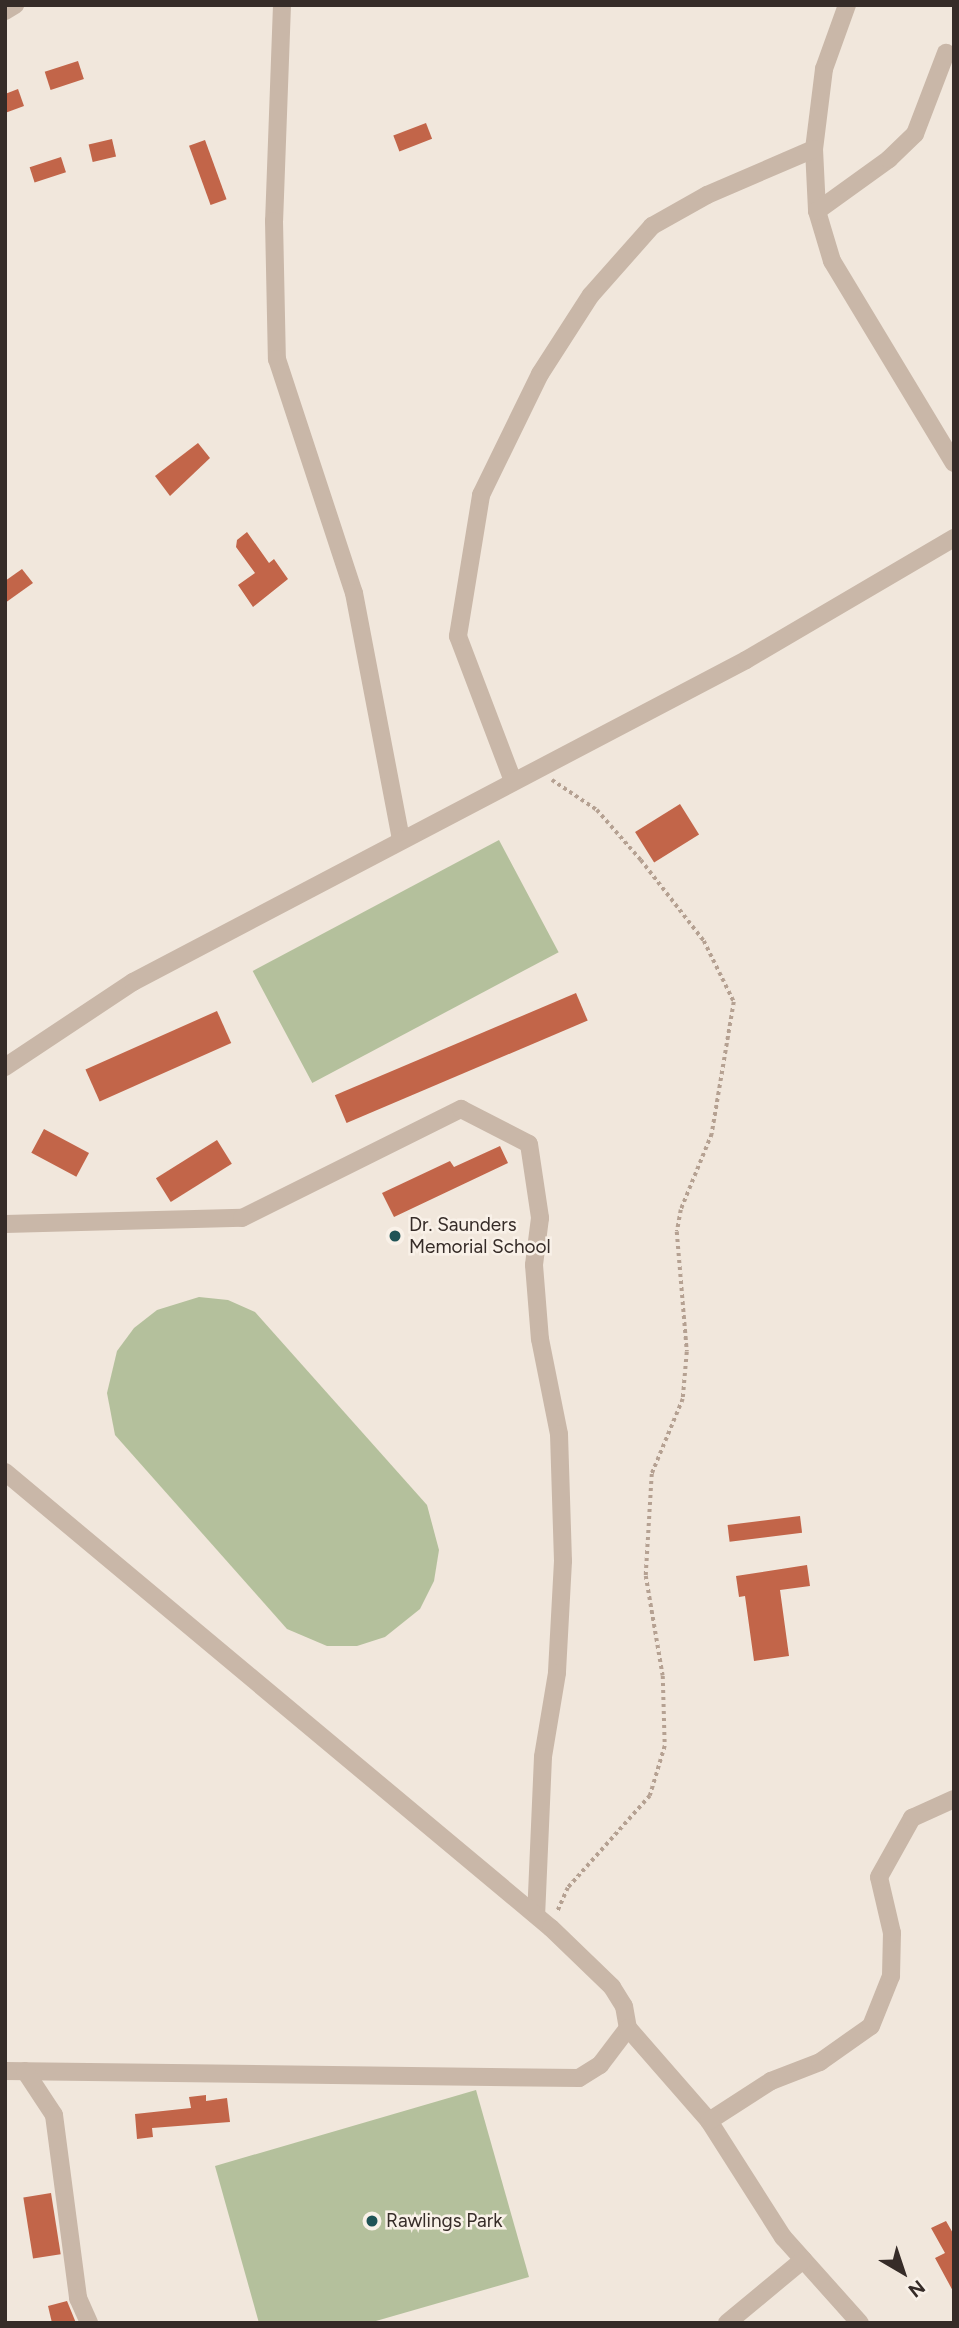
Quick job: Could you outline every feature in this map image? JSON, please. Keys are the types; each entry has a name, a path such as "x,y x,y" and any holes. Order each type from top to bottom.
{"street":[{"path":"5,11 15,5"},
{"path":"282,5 274,221 277,359 354,593 401,840"},
{"path":"847,5 824,69 814,149 817,211 832,261 954,463"},
{"path":"817,211 889,159 915,134 946,53"},
{"path":"513,781 458,636 481,495 540,374 590,295 652,226 707,195 814,149"},
{"path":"5,1067 133,982 746,660 954,538"},
{"path":"5,1224 242,1218 461,1110 528,1144 540,1218 534,1265 540,1339 559,1434 564,1561 557,1673 543,1757 536,1915"},
{"path":"5,1472 536,1915 612,1987 624,2006 628,2028 709,2121 783,2237 860,2323"},
{"path":"709,2121 771,2081 820,2062 871,2026 891,1976 892,1933 879,1877 912,1818 954,1799"},
{"path":"5,2071 579,2078 600,2065 628,2028"},
{"path":"25,2071 54,2115 78,2298 89,2323"},
{"path":"727,2323 803,2260"}],"path":[{"path":"536,769 597,810 641,860 704,941 734,1002 712,1134 681,1210 677,1232 687,1352 682,1399 652,1474 646,1576 663,1676 665,1746 650,1796 568,1888 551,1928"}],"green space":[{"path":"499,840 559,952 312,1083 253,971"},
{"path":"199,1297 228,1300 255,1312 427,1505 439,1550 434,1581 420,1609 385,1637 357,1646 327,1646 287,1629 115,1435 107,1393 117,1351 134,1328 157,1310"},
{"name":"Rawlings Park","path":"476,2090 529,2277 369,2323 259,2323 215,2166"}],"building":[{"path":"78,61 84,79 51,90 45,72"},
{"path":"18,89 24,106 5,113 5,94"},
{"path":"426,123 432,139 399,151 393,136"},
{"path":"112,139 116,157 93,162 89,144"},
{"path":"205,140 227,199 211,205 189,146"},
{"path":"61,157 66,172 35,182 30,167"},
{"path":"198,443 210,458 170,496 155,476"},
{"path":"247,532 269,563 274,559 288,579 253,607 238,585 255,573 236,547 237,540"},
{"path":"22,569 33,583 5,603 5,581"},
{"path":"680,804 699,835 654,863 635,832"},
{"path":"576,993 588,1021 347,1123 335,1095"},
{"path":"217,1011 231,1043 100,1102 85,1070"},
{"path":"44,1129 89,1153 76,1177 31,1153"},
{"path":"217,1140 232,1164 171,1202 156,1178"},
{"path":"500,1146 508,1163 394,1217 382,1193 450,1161 454,1167"},
{"path":"800,1516 802,1533 730,1542 728,1525"},
{"path":"807,1565 810,1586 780,1590 789,1656 754,1661 745,1596 739,1597 736,1576"},
{"path":"206,2095 206,2101 227,2098 230,2122 152,2128 153,2137 137,2139 135,2114 191,2108 189,2097"},
{"path":"51,2193 61,2254 33,2259 23,2197"},
{"path":"946,2221 954,2235 954,2293 935,2258 945,2253 931,2228"},
{"path":"67,2301 76,2323 52,2323 48,2306"}],"place":[{"name":"Dr. Saunders Memorial School","path":"395,1236"},
{"name":"Rawlings Park","path":"372,2221"}]}
